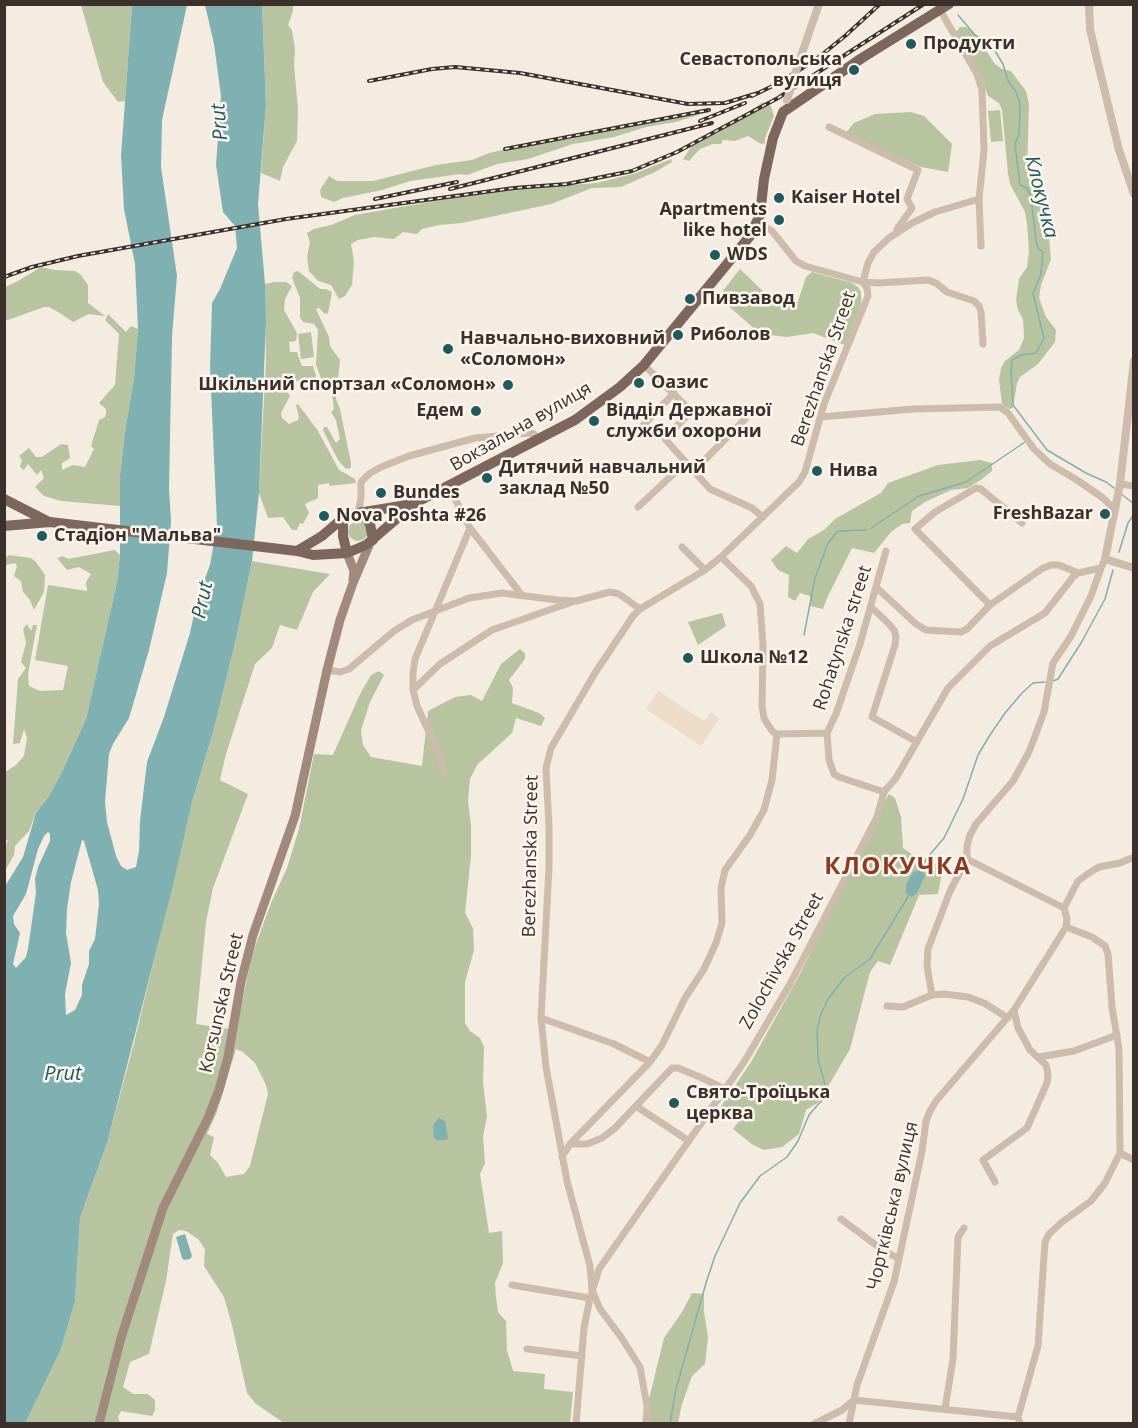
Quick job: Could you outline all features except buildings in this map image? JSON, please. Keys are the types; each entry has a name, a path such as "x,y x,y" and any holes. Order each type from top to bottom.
{"main road":[{"path":"783,112 862,58 944,7"},
{"name":"Вокзальна вулиця","path":"371,542 393,520 415,503 538,440 593,408 644,364 750,236 760,215 768,159 783,112"},
{"path":"4,500 50,522"},
{"name":"Вокзальна вулиця","path":"343,518 360,512 415,503"},
{"path":"4,526 50,522 297,551 313,555 347,553 371,542 370,524 360,512"},
{"path":"297,551 322,536 343,518"},
{"path":"343,518 343,536 347,553"},
{"name":"Korsunska Street","path":"99,1424 121,1338 163,1208 208,1118 219,1090 253,935 295,816 327,670 353,583 371,542"},
{"name":"Korsunska Street","path":"347,553 354,571 353,583"}],"street":[{"path":"783,112 819,4"},
{"path":"1089,4 1095,55 1119,150 1134,194"},
{"path":"944,7 977,74 981,90 984,150 979,199 981,246"},
{"path":"828,128 918,170 907,199 912,208 889,238 874,252 868,263 863,282 928,280 947,292 974,301 981,312 983,344"},
{"path":"889,238 935,212 979,199"},
{"name":"Berezhanska Street","path":"646,1424 647,1406 640,1367 621,1336 600,1309 592,1290 590,1266 562,1157 543,1044 541,1018 549,867 546,768 551,748 633,616 640,609 676,589 721,557 799,482 805,472 836,370 868,296 863,282 805,266 796,261 772,231 757,222"},
{"path":"932,995 927,966 928,949 950,891 967,859 970,835 976,824 1013,781 1029,752 1044,712 1053,663 1071,636 1091,596 1103,563 1120,483 1134,361"},
{"path":"644,364 691,411 665,439 710,489 752,508 764,517"},
{"path":"631,438 674,393"},
{"path":"821,417 913,409 1000,407 1008,413 1034,449 1045,460 1115,505"},
{"path":"694,471 745,419"},
{"path":"360,512 361,482 381,467 409,456 475,438 529,433 534,434 538,440"},
{"path":"638,507 685,462"},
{"path":"1120,483 1134,486"},
{"path":"449,487 470,528 521,594"},
{"path":"990,605 915,530 935,512 976,488 981,489 1023,524"},
{"path":"443,771 440,756 421,718 413,690 415,659 470,528"},
{"path":"682,547 705,570"},
{"name":"Rohatynska street","path":"827,733 836,714 871,607 886,551"},
{"path":"721,557 750,586 760,604 763,645 762,706 764,718 772,732 777,734 827,733 829,760 834,774 884,792"},
{"path":"876,587 916,624 927,630 961,632 1010,590 1051,565 1078,573 1103,563 1134,568"},
{"name":"Zolochivska Street","path":"576,1424 590,1298 600,1269 744,1062 790,984 877,817 884,792 896,778 948,688 990,646 1045,613 1072,577 1078,573"},
{"path":"413,690 440,664 492,630 576,600 610,592 619,594 640,609"},
{"path":"327,670 340,672 349,669 394,631 412,620 469,598 502,593 576,600"},
{"path":"871,607 894,630 896,637 896,645 872,717 917,742"},
{"path":"562,1157 570,1144 650,1062 662,1045 704,969 722,923 722,879 725,870 750,835 764,810 772,780 777,734"},
{"path":"814,1424 842,1410 854,1400 945,1409 1019,1420 1038,1346 1045,1242 1049,1234 1062,1222 1091,1201 1105,1183 1120,1153 1118,1035 1112,1007 1108,954 1105,946 1092,937 1066,927 1067,919 1064,908 1078,881 1099,867 1120,863 1134,857"},
{"path":"967,859 1064,908"},
{"name":"Чортківська вулиця","path":"849,1424 857,1385 894,1282 922,1151 926,1121 930,1111 1014,1010 1066,927"},
{"path":"887,1006 903,1007 932,995 969,997 984,1003 1008,1018"},
{"path":"995,1182 983,1160 1028,1128 1047,1083 1048,1074 1046,1065 1030,1050 1018,1028 1014,1010"},
{"path":"541,1018 614,1044 650,1062"},
{"path":"1039,1057 1074,1051 1118,1035"},
{"path":"570,1144 587,1144 602,1138 674,1067 725,1089"},
{"path":"636,1106 689,1141"},
{"path":"1120,1153 1134,1160"},
{"path":"841,1219 899,1259"},
{"path":"945,1409 953,1359 958,1237 964,1228"},
{"path":"512,1285 590,1298"},
{"path":"527,1349 582,1356"}],"green space":[{"path":"81,5 132,5 125,101 118,102 103,82"},
{"path":"262,5 293,5 288,25 292,30 295,49 297,141 283,167 280,181 261,173 266,105"},
{"path":"960,27 973,31 995,64 1011,71 1026,91 1029,104 1028,178 1045,206 1048,226 1051,259 1041,285 1039,298 1046,317 1056,330 1055,342 1038,364 1020,377 1013,408 1009,409 1002,404 999,380 1005,361 1019,350 1024,338 1023,319 1016,300 1019,279 1027,267 1029,251 1027,224 1025,212 1010,184 1002,110 999,103 988,96 980,73 956,32"},
{"path":"763,102 771,106 774,116 765,143 761,144 748,136 735,141 723,140 721,144 713,144 700,149 689,161 683,159 693,144 700,139 718,133"},
{"path":"1000,110 1003,141 991,142 988,111"},
{"path":"707,112 614,137 573,144 528,159 497,164 467,175 410,181 334,202 321,197 320,190 329,176 337,181 373,181 436,165 472,160 489,153 516,147 571,139 639,122"},
{"path":"911,112 924,116 952,144 948,172 921,167 845,134 854,123 875,114"},
{"path":"671,159 672,162 655,172 621,187 592,188 551,204 462,223 439,225 422,229 417,234 403,232 394,239 374,237 358,240 351,244 354,261 352,285 345,296 339,299 331,285 318,281 309,271 307,257 310,242 307,233 355,215 492,191 597,183 636,173"},
{"path":"41,267 75,271 81,275 88,285 88,303 105,316 89,314 73,322 49,307 44,307 5,321 5,287"},
{"path":"740,269 765,293 797,304 806,277 812,272 852,283 858,287 861,292 861,304 845,345 813,333 787,337 757,331 718,297"},
{"path":"298,271 320,289 332,292 328,313 325,314 319,308 316,309 329,337 330,346 340,360 336,399 351,463 349,469 338,460 323,430 327,427 336,443 340,439 336,420 331,412 334,409 332,394 330,390 325,389 316,365 318,330 314,324 303,322 300,317 300,298 292,278 294,272"},
{"path":"286,282 292,286 285,299 284,310 297,333 296,341 289,342 290,352 297,352 302,366 313,366 316,376 315,381 286,381 285,389 290,396 281,413 282,418 289,424 298,420 296,405 298,404 318,431 339,470 355,479 356,483 318,485 318,498 305,504 309,513 297,530 292,530 283,517 268,518 259,493 266,361 265,284"},
{"path":"108,314 126,332 131,326 138,329 134,378 120,475 120,506 61,501 44,496 35,487 44,478 41,470 37,475 28,464 24,470 20,467 22,460 19,456 29,448 36,457 42,457 61,444 68,445 70,458 62,463 62,470 73,465 85,467 94,449 91,446 99,420 105,417 106,413 106,409 99,403 115,385 119,334 105,320"},
{"path":"311,332 314,357 301,359 298,334"},
{"path":"980,460 992,463 992,471 982,479 968,488 951,490 925,502 912,511 910,523 902,524 891,532 874,553 852,548 823,609 810,606 810,596 800,593 795,601 788,597 789,575 778,570 771,560 786,546 797,553 808,539 824,530 835,519 881,493 888,483 938,465"},
{"path":"358,521 365,524 368,531 365,538 358,541 351,538 348,531 351,524"},
{"path":"115,550 120,555 117,582 86,719 61,774 36,813 29,831 15,846 14,855 5,871 5,846 8,841 4,839 5,772 24,756 27,738 24,729 20,743 13,744 18,679 26,668 21,662 26,643 23,629 27,624 31,631 33,625 37,625 28,674 29,686 40,691 63,690 68,666 35,660 48,585 87,591 86,582 91,574 79,567 67,570 57,558 63,556 68,559"},
{"path":"9,555 31,558 45,575 44,592 34,610 30,600 23,592 21,581 14,576 17,566 15,563 6,565 5,558"},
{"path":"252,561 330,574 313,592 297,630 280,625 272,648 255,664 220,780 248,794 213,888 206,922 196,1024 236,1030 252,955 287,868 299,829 314,754 333,755 371,675 379,671 384,675 370,702 361,730 363,745 371,757 422,766 428,711 455,697 471,695 482,701 501,664 520,649 525,653 525,659 509,680 513,688 512,703 539,713 545,718 541,726 516,718 512,733 477,765 470,779 468,800 471,856 465,913 473,928 474,950 465,982 465,1023 470,1031 480,1038 484,1047 483,1082 487,1117 483,1136 485,1163 480,1174 489,1233 502,1231 503,1263 495,1283 498,1312 506,1321 507,1350 513,1371 545,1374 544,1389 573,1392 570,1423 286,1424 256,1404 247,1393 224,1297 204,1266 205,1249 198,1239 186,1231 179,1230 173,1234 166,1281 149,1354 130,1362 123,1387 133,1394 148,1394 155,1400 155,1410 152,1416 121,1411 118,1417 120,1423 25,1424 61,1349 75,1301 80,1218 108,1140 134,1043 192,802 214,729","holes":["236,1049 255,1063 268,1094 250,1166 244,1174 226,1177 210,1155 214,1137 207,1134 217,1112"]},
{"path":"722,613 726,626 698,645 688,622"},
{"path":"889,794 895,798 901,817 903,848 916,857 943,867 938,894 919,895 890,965 878,961 870,972 850,1049 819,1102 806,1110 799,1134 782,1147 764,1150 753,1145 733,1129 740,1120 720,1108 751,1062 801,972 876,815"},
{"path":"692,1293 704,1294 708,1337 705,1364 692,1376 678,1423 646,1424 648,1403 664,1338"}],"shaded area":[{"path":"658,691 704,721 711,712 719,718 701,746 646,709"}],"water":[{"name":"Prut","path":"132,5 187,5 162,120 161,167 177,276 172,336 169,489 171,521 167,573 149,650 129,718 109,754 105,802 107,822 116,856 121,866 127,870 136,867 147,762 164,717 190,633 197,600 210,565 217,525 210,367 212,303 237,248 235,226 223,212 216,165 221,96 214,44 205,5 262,5 266,105 258,204 266,322 259,493 252,561 214,729 192,802 108,1140 80,1218 75,1301 61,1349 25,1424 4,1423 4,888 23,857 36,813 61,774 86,719 117,582 120,555 120,475 134,378 138,329 135,264 124,209 121,156","holes":["48,832 50,841 35,879 36,893 28,949 26,957 16,968 13,964 20,933 14,924 13,916 26,894 38,849","82,840 98,890 99,904 95,939 89,951 89,964 82,985 82,995 75,1010 66,1015 65,994 71,963 66,933 67,909 71,882"]},
{"path":"913,872 923,872 925,876 917,893 912,897 906,893 906,885"},
{"path":"439,1118 445,1121 448,1138 446,1140 434,1138 433,1125"},
{"path":"185,1234 192,1256 184,1260 176,1237"}],"waterway":[{"name":"Клокучка","path":"958,15 975,35 988,43 995,51 1003,64 1008,81 1016,92 1020,104 1019,134 1015,144 1020,185 1027,188 1031,197 1036,241 1038,248 1043,252 1041,274 1033,294 1044,338 1036,353 1021,355 1012,360 1013,405 1047,450 1114,488"},
{"path":"871,528 919,496 966,482 1025,442"},
{"name":"Клокучка","path":"1120,493 1134,504"},
{"path":"1119,552 1128,523 1134,514"},
{"path":"804,635 815,578 828,543 838,531 866,530"},
{"path":"1053,681 1058,679 1081,643 1105,599 1113,570"},
{"path":"919,871 922,864 944,838 963,799 978,755 990,735 1022,693 1033,683 1045,682"},
{"path":"670,1424 676,1389 715,1256 740,1203 760,1176 787,1157 798,1141 809,1115 822,1100 826,1088 818,1059 817,1030 821,1014 828,999 845,977 870,959 909,895"}],"railway":[{"path":"781,82 819,57 880,4"},
{"path":"4,277 32,267 78,256 286,219 514,188 567,184 632,171 677,152 778,98 924,4"},
{"path":"369,81 455,67 520,73 688,104 725,103 758,93"},
{"path":"752,96 787,79"},
{"path":"700,121 745,103"},
{"path":"505,149 709,110"},
{"path":"450,189 712,123"},
{"path":"375,199 457,182"}],"place":[{"name":"Продукти","path":"911,44"},
{"name":"Севастопольська вулиця","path":"854,70"},
{"name":"Kaiser Hotel","path":"779,198"},
{"name":"Apartments like hotel","path":"779,220"},
{"name":"WDS","path":"715,255"},
{"name":"Пивзавод","path":"690,299"},
{"name":"Риболов","path":"678,335"},
{"name":"Навчально-виховний «Соломон»","path":"448,349"},
{"name":"Оазис","path":"639,383"},
{"name":"Шкільний спортзал «Соломон»","path":"508,385"},
{"name":"Едем","path":"476,411"},
{"name":"Відділ Державної служби охорони","path":"594,421"},
{"name":"Нива","path":"817,471"},
{"name":"Дитячий навчальний заклад №50","path":"487,478"},
{"name":"Bundes","path":"381,493"},
{"name":"FreshBazar","path":"1105,514"},
{"name":"Nova Poshta #26","path":"324,516"},
{"name":"Стадіон \"Мальва\"","path":"42,536"},
{"name":"Школа №12","path":"688,658"},
{"name":"Свято-Троїцька церква","path":"674,1103"}],"district":[{"name":"КЛОКУЧКА","path":"898,867"}]}
